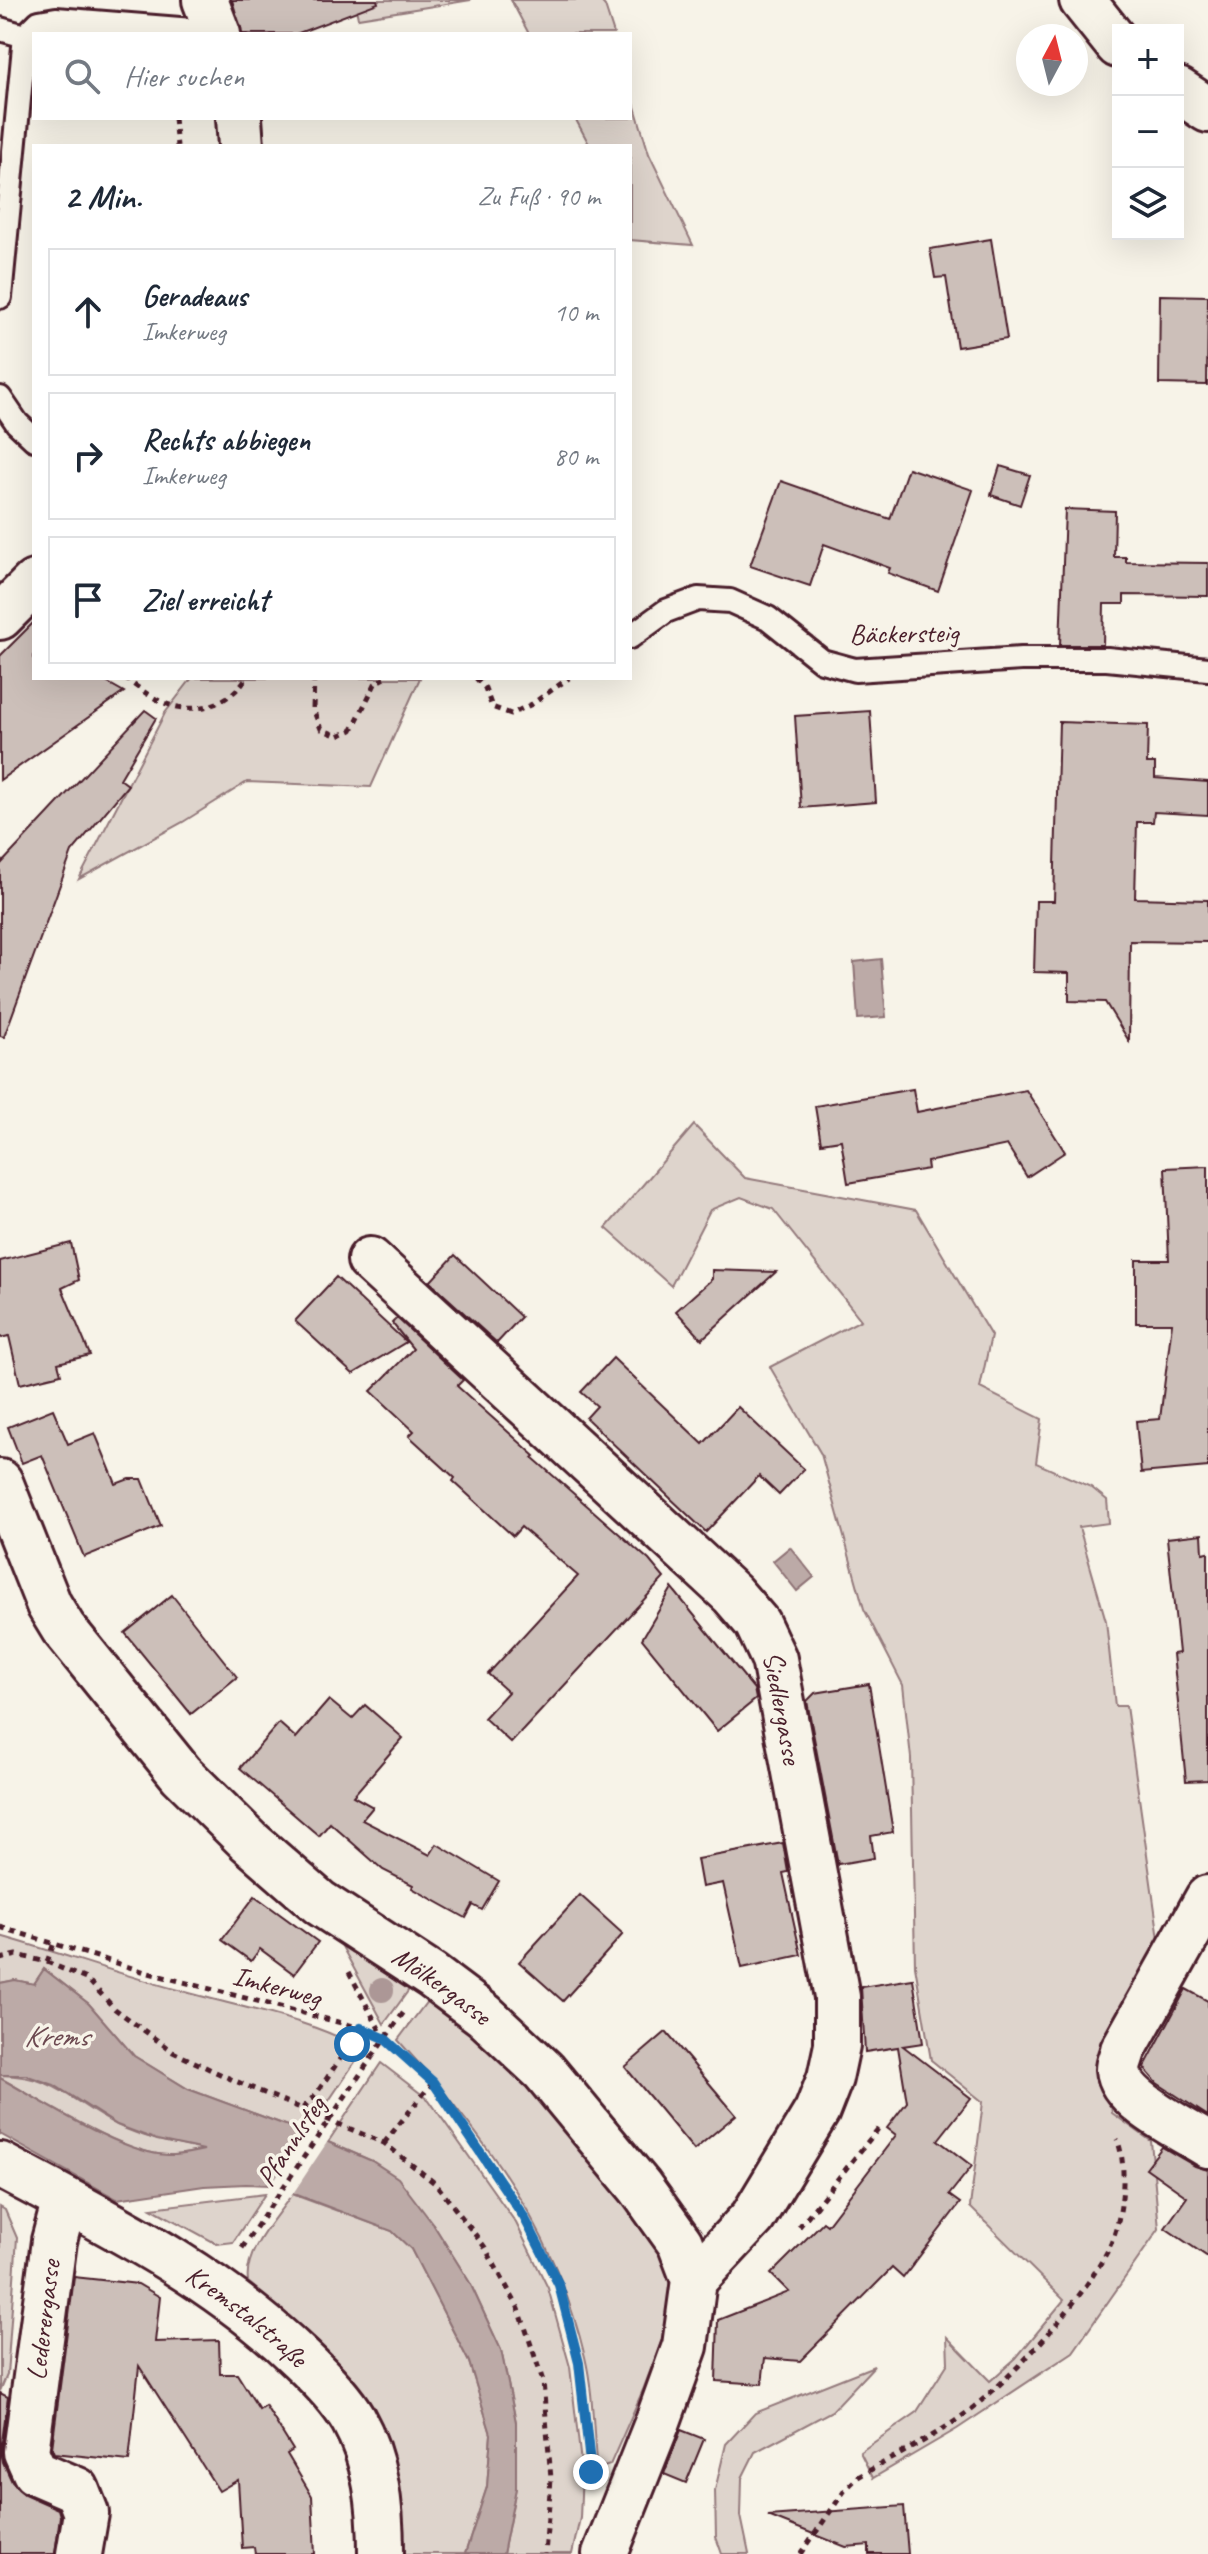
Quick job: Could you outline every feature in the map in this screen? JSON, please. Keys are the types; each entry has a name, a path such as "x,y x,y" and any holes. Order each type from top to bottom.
{"street":[{"path":"1082,0 1112,38"},
{"path":"1184,94 1208,110"},
{"path":"239,120 241,144"},
{"path":"0,617 32,585"},
{"name":"Siedlergasse","path":"370,1260 732,1594 757,1623 774,1659 837,1997 837,2045 830,2078 817,2111 753,2217 694,2280"},
{"name":"Mölkergasse","path":"0,1482 49,1605 63,1628 181,1774 249,1841 320,1903 474,2007 544,2071 640,2187 680,2243 694,2280 685,2346 613,2535"},
{"path":"1208,1898 1123,2050 1118,2067 1123,2086 1142,2104 1208,2145"},
{"name":"Kremstalstraße","path":"0,2165 214,2286 271,2329 318,2376 352,2418 369,2457 379,2497 381,2554"},
{"name":"Lederergasse","path":"65,2200 54,2241 26,2452 35,2472 77,2490 86,2513 79,2554"}],"lane":[{"path":"0,297 3,236 25,36 39,22 56,19 213,22"},
{"path":"0,29 25,36"},
{"path":"0,398 32,438"},
{"path":"0,431 32,439"},
{"name":"Bäckersteig","path":"632,636 666,611 698,599 730,601 768,618 822,661 855,670 1021,659 1107,659 1208,669"}],"path":[{"path":"174,120 177,144"},
{"path":"127,680 162,702 190,710 221,703 244,680"},
{"path":"314,680 313,709 321,729 338,736 352,730 375,684 382,680"},
{"path":"478,680 485,688 492,707 511,714 532,704 566,680"},
{"name":"Imkerweg","path":"0,1927 145,1972 361,2028 384,2038 433,2082 524,2217 559,2285 579,2363 591,2472 613,2535"},
{"path":"47,1962 54,1943"},
{"path":"0,1959 17,1955 47,1962 88,1980 115,2009 173,2052 384,2143 436,2184 484,2246 519,2309 543,2381 551,2479 545,2554"},
{"path":"303,2108 361,2028"},
{"name":"Pfannlsteg","path":"242,2248 384,2038"},
{"path":"384,2143 433,2082"},
{"path":"801,2554 845,2490 858,2477 959,2418 1021,2364 1071,2305 1107,2251 1116,2229 1124,2172 1115,2133"},
{"path":"810,2544 811,2554"}],"shaded area":[{"path":"354,0 471,0 358,18"},
{"path":"511,0 600,0 613,32 528,32"},
{"path":"632,97 649,154 693,245 632,240 632,144 589,144 576,120 632,120"},
{"path":"190,680 419,680 371,787 247,782 183,822 79,879 165,713"},
{"path":"694,1125 745,1178 916,1210 991,1336 980,1388 1042,1419 1036,1463 1091,1487 1107,1500 1109,1523 1079,1527 1106,1621 1115,1706 1126,1706 1159,1939 1111,2042 1106,2065 1112,2113 1151,2141 1159,2229 1073,2352 957,2429 873,2478 860,2452 916,2413 948,2363 947,2337 990,2381 1016,2358 1064,2300 970,2207 983,2102 931,2060 915,1966 911,1758 903,1685 864,1609 821,1454 770,1367 861,1320 773,1209 741,1197 710,1210 671,1286 606,1228"},
{"path":"332,1928 406,1978 408,1991 384,2024"},
{"path":"0,1936 159,1985 299,2022 363,2050 307,2133 188,2089 134,2056 89,2004 44,1969 34,1984 15,1980 0,1983"},
{"path":"442,1999 592,2141 668,2262 670,2295 663,2337 610,2465 601,2468 596,2461 588,2370 555,2265 513,2186 488,2149 398,2040 428,2000"},
{"path":"381,2063 429,2100 516,2223 548,2288 570,2367 582,2472 580,2518 572,2554 503,2554 516,2488 516,2422 501,2350 470,2283 433,2224 372,2161 328,2142"},
{"path":"0,2075 20,2076 51,2085 117,2125 139,2134 207,2150 170,2155 131,2146 60,2112 0,2078"},
{"path":"265,2194 233,2242 217,2244 151,2208"},
{"path":"292,2194 392,2231 411,2249 469,2362 491,2434 487,2487 465,2554 401,2554 397,2475 381,2424 367,2400 332,2356 248,2282 248,2270 256,2247"},
{"path":"0,2207 5,2210 17,2238 7,2375 0,2391"},
{"path":"874,2366 832,2411 755,2452 742,2478 741,2516 749,2554 722,2554 716,2537 715,2490 726,2444 755,2413"}],"water":[{"path":"881,959 886,1017 858,1019 854,962"},
{"path":"790,1547 814,1577 797,1591 773,1561"},
{"name":"Krems","path":"44,1969 89,2004 134,2056 188,2089 307,2133 372,2161 398,2178 433,2224 470,2283 501,2350 516,2422 516,2488 503,2554 465,2554 487,2487 491,2434 469,2362 411,2249 392,2231 271,2185 204,2186 117,2199 0,2134 0,2078 82,2125 128,2146 168,2155 204,2150 157,2140 117,2125 54,2085 25,2075 0,2075 0,1983 15,1980 34,1984"}],"pier":[{"path":"309,2129 330,2138 290,2198 268,2189"}],"building":[{"path":"232,0 377,0 378,3 301,32 241,32"},
{"path":"991,239 1007,339 957,347 946,277 935,278 930,249"},
{"path":"1160,295 1208,296 1207,385 1159,384"},
{"path":"1000,466 1030,475 1020,505 991,495"},
{"path":"908,468 973,490 938,591 888,573 890,568 824,544 810,586 750,566 781,481 890,519"},
{"path":"1065,509 1115,511 1114,557 1126,557 1126,562 1208,563 1208,596 1124,595 1124,604 1104,604 1103,645 1060,645"},
{"path":"32,624 32,680 103,680 124,692 0,780 0,656"},
{"path":"145,710 156,718 120,779 128,785 72,852 4,1037 0,1036 0,865"},
{"path":"870,711 876,802 801,808 795,716"},
{"path":"1059,722 1148,725 1147,763 1155,763 1155,778 1208,782 1208,815 1154,812 1153,822 1137,822 1135,898 1208,900 1208,942 1130,941 1129,1041 1105,1002 1069,1001 1069,973 1034,972 1036,901 1054,901"},
{"path":"913,1089 917,1112 1026,1090 1065,1152 1027,1177 1007,1145 927,1162 928,1169 848,1183 841,1140 821,1143 815,1106"},
{"path":"1208,1166 1208,1467 1141,1473 1136,1421 1160,1419 1172,1323 1136,1323 1136,1260 1169,1260 1165,1168"},
{"path":"71,1243 79,1280 62,1288 90,1355 58,1363 61,1374 20,1384 9,1336 0,1338 0,1261"},
{"path":"455,1255 521,1317 497,1343 430,1282"},
{"path":"712,1270 776,1272 702,1339 676,1311 712,1279"},
{"path":"336,1277 406,1342 353,1374 295,1321"},
{"path":"397,1318 463,1380 457,1386 649,1560 664,1578 511,1743 484,1718 508,1692 488,1674 578,1576 521,1527 513,1536 453,1481 455,1478 409,1436 414,1431 371,1391 413,1349 392,1323"},
{"path":"613,1358 703,1444 738,1407 804,1469 779,1495 759,1476 706,1532 586,1418 597,1406 581,1392"},
{"path":"53,1409 68,1444 95,1433 116,1484 129,1479 142,1479 161,1526 84,1557 42,1455 22,1463 8,1427"},
{"path":"1202,1534 1203,1553 1208,1552 1208,1780 1186,1781 1173,1654 1179,1653 1167,1538"},
{"path":"672,1588 754,1689 756,1699 717,1731 642,1639"},
{"path":"172,1595 237,1677 191,1714 125,1633"},
{"path":"869,1684 893,1832 871,1836 874,1858 838,1864 807,1701 815,1693"},
{"path":"329,1700 352,1719 365,1705 403,1738 353,1796 373,1807 362,1820 430,1855 437,1844 499,1881 482,1910 473,1905 466,1918 412,1888 413,1885 383,1870 330,1823 319,1836 240,1768 279,1723 296,1738"},
{"path":"783,1843 788,1872 783,1873 801,1955 742,1968 723,1883 702,1887 697,1859"},
{"path":"580,1895 623,1934 563,2001 519,1962"},
{"path":"255,1896 318,1942 294,1974 260,1949 251,1961 222,1940"},
{"path":"913,1979 923,2043 903,2046 971,2098 938,2140 972,2166 949,2195 960,2203 903,2278 892,2268 800,2361 765,2358 762,2384 716,2381 718,2320 789,2292 771,2274 823,2222 827,2225 896,2135 887,2128 907,2102 898,2047 865,2052 861,1987"},
{"path":"1186,1989 1208,2001 1208,2116 1157,2083 1144,2068"},
{"path":"666,2032 736,2115 694,2150 625,2067"},
{"path":"1162,2147 1208,2170 1208,2257 1165,2228 1187,2197 1146,2168"},
{"path":"74,2277 138,2284 160,2297 155,2342 219,2340 220,2374 237,2374 259,2409 265,2405 293,2450 287,2454 312,2496 315,2554 255,2554 254,2547 242,2548 238,2480 219,2491 139,2366 129,2461 54,2453 52,2448"},
{"path":"0,2393 8,2397 1,2449 3,2462 12,2482 24,2494 58,2509 60,2516 55,2554 0,2554"},
{"path":"681,2430 704,2439 686,2483 664,2474"},
{"path":"904,2506 908,2554 869,2554 869,2545 846,2547 768,2516"}],"route":[{"path":"352,2044 361,2028 384,2038 433,2082 524,2217 559,2285 579,2363 591,2472"}]}
